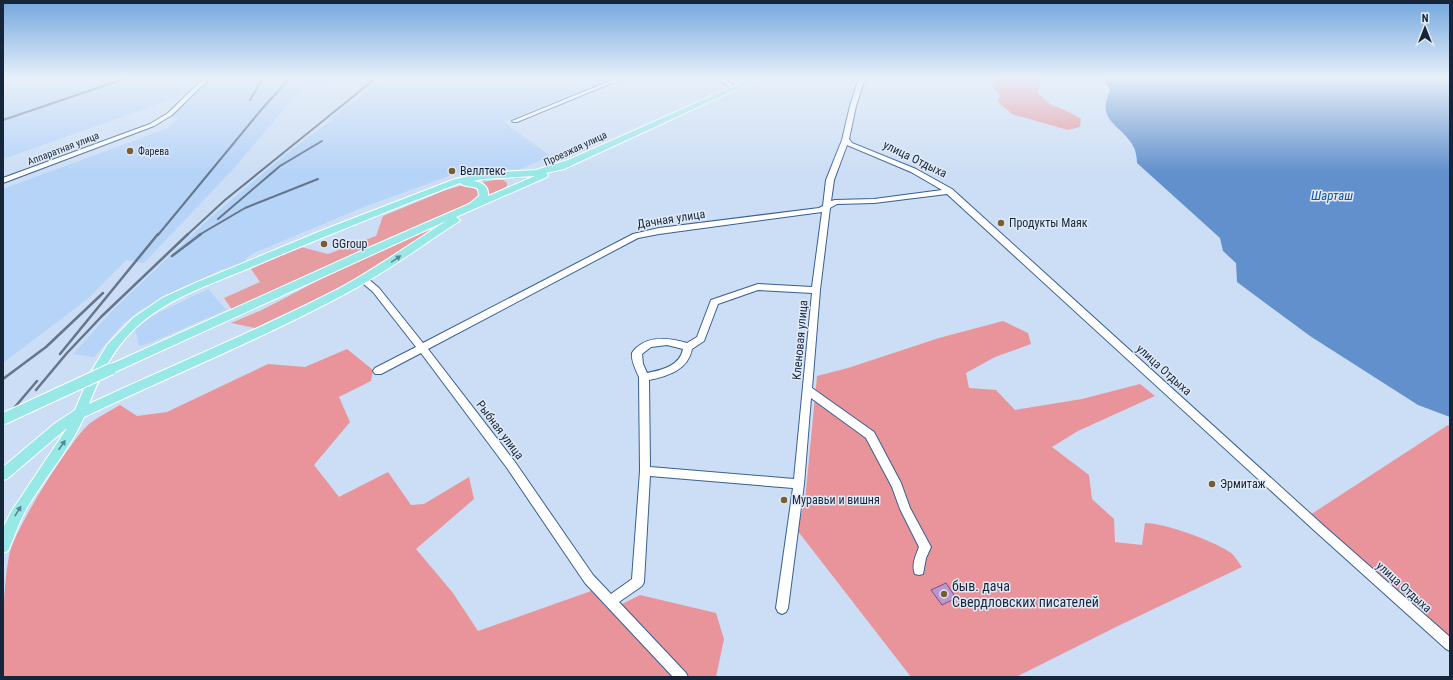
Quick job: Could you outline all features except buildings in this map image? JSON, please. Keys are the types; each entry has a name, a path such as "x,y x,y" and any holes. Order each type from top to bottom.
{"main road":[{"name":"Проезжая улица","path":"3,419 687,110"},
{"path":"3,547 13,519 41,474 74,427 78,414 104,357 131,325 158,306 192,288 300,242 442,187 476,177 537,173 568,163"},
{"path":"495,175 511,180 512,187 508,191"},
{"path":"442,187 471,183 482,186 484,192 483,197 460,212"},
{"path":"3,476 58,428 78,414 261,331 363,280 458,218 485,205 498,195"}],"street":[{"name":"Аппаратная улица","path":"3,181 152,125 174,110"},
{"path":"515,121 543,110"},
{"name":"Кленовая улица","path":"782,608 799,484 816,290 828,206 830,180 845,140 852,110"},
{"name":"улица Отдыха","path":"845,140 850,144 899,164 937,182 950,191 1302,514 1450,645"},
{"name":"Дачная улица","path":"378,371 636,236 659,231 814,212 822,210 835,202 874,201 950,191"},
{"name":"Рыбная улица","path":"363,280 376,290 422,348 510,465 589,579 682,677"},
{"path":"610,601 638,582 645,471 644,377 636,358 637,353 650,343 657,342 678,344 688,347 701,339 714,302 758,287 816,290"},
{"path":"644,377 658,375 677,366 688,354 688,347"},
{"path":"808,390 870,435 897,486 913,526 925,547 920,558 919,570"},
{"path":"645,471 799,484"}],"shaded area":[{"path":"3,110 143,110 3,159"},
{"path":"178,110 283,110 235,167 144,263 126,260 90,297 3,363 3,189 168,128 179,118 170,118"},
{"path":"342,110 534,110 504,122 550,156 518,170 476,166 364,207 254,253 246,258 246,261 225,270 222,269 139,311 123,324 94,357 73,354 115,308 211,217 284,156 333,120 331,118"},
{"path":"1007,110 1064,110 1081,119 1080,127 1068,130 1012,114"},
{"path":"503,180 507,183 507,186 500,191 487,196 488,189 483,182"},
{"path":"460,186 470,186 474,188 478,192 478,196 474,201 233,311 224,298 260,282 251,269 301,247 328,254 376,236 383,216 446,190"},
{"path":"439,226 378,267 311,304 259,329 231,323 262,310 340,269"},
{"path":"208,289 226,310 150,343 139,346 135,328 154,315"},
{"path":"1003,321 1028,333 1031,344 995,357 966,373 969,388 996,390 1015,410 1082,399 1140,384 1155,396 1078,431 1052,447 1089,475 1092,499 1114,519 1115,542 1142,545 1145,523 1164,526 1211,542 1230,552 1242,567 1118,626 1016,677 911,677 797,530 805,500 817,376 848,368 939,338"},
{"path":"347,349 373,370 371,381 339,397 350,422 314,465 339,497 388,472 411,505 424,504 469,477 474,499 416,549 453,593 478,631 594,590 616,607 640,595 716,613 724,639 716,677 3,677 3,616 5,585 9,556 13,544 43,487 69,448 89,424 120,405 137,416 167,412 268,364 305,367"},
{"path":"1448,425 1450,426 1450,641 1310,515"}],"water":[{"name":"Шарташ","path":"1106,110 1450,110 1450,417 1418,405 1310,336 1237,282 1236,263 1223,251 1220,238 1137,163 1135,150 1131,142 1113,124"}],"railway":[{"path":"3,120 33,110"},
{"path":"158,235 261,110"},
{"path":"187,235 225,200 337,110"},
{"path":"218,219 280,166 322,141"},
{"path":"199,235 245,208 318,179"},
{"path":"60,354 158,234"},
{"path":"36,390 67,353 102,316 188,234"},
{"path":"172,256 201,234"},
{"path":"3,379 46,347 103,293"},
{"path":"3,421 37,381"}],"place":[{"name":"Фарева","path":"130,151"},
{"name":"Веллтекс","path":"452,171"},
{"name":"Продукты Маяк","path":"1001,223"},
{"name":"GGroup","path":"324,244"},
{"name":"Эрмитаж","path":"1212,484"},
{"name":"Муравьи и вишня","path":"784,500"},
{"name":"быв. дача Свердловских писателей","path":"944,594"}]}
